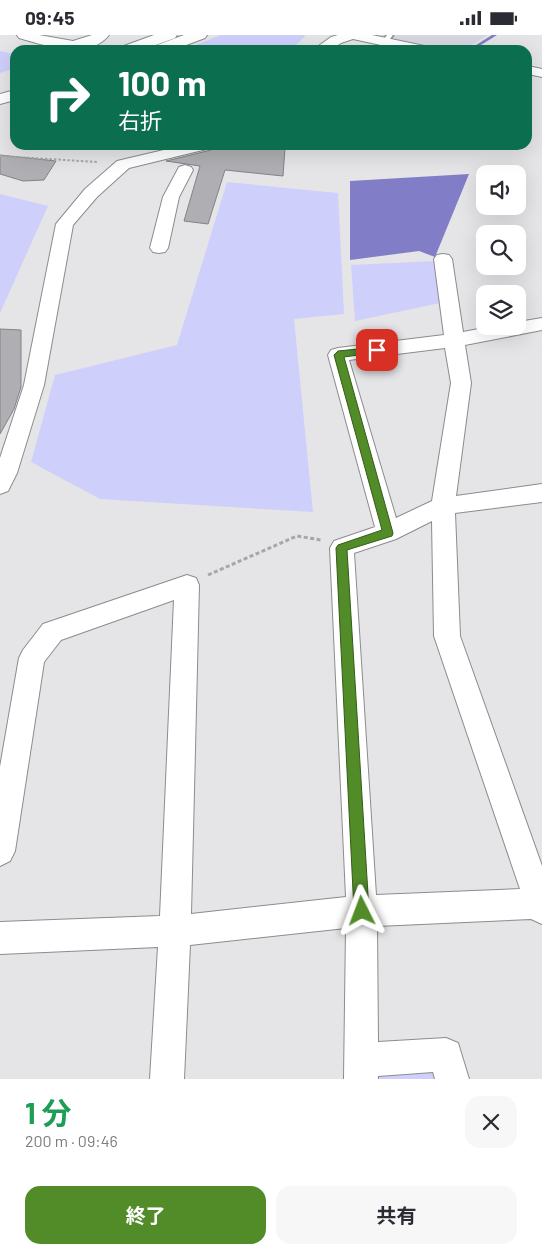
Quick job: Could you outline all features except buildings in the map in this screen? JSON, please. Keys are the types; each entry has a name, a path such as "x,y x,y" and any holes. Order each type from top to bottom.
{"highway":[{"path":"141,45 169,35"},
{"path":"171,45 198,35"}],"street":[{"path":"24,35 63,45"},
{"path":"78,45 92,41 102,35"},
{"path":"328,45 336,40 353,35 387,39 407,45"},
{"path":"0,485 6,473 34,385 65,224 91,193 123,164 183,150"},
{"path":"123,164 193,172 178,179 163,227 159,248"},
{"path":"0,938 175,931 362,911 541,905 447,636 443,506 462,383 443,259"},
{"path":"388,533 338,355 454,340 542,324"},
{"path":"452,1079 446,1055 361,1069 362,911 342,548 388,533 443,506 542,493"},
{"path":"0,851 32,658 52,632 187,585 175,931 167,1079"}],"path":[{"path":"0,156 123,164"},
{"path":"187,585 298,536 324,541"}],"shaded area":[{"path":"221,35 305,35 296,45 196,45"},
{"path":"376,35 488,35 471,45 421,45"},
{"path":"0,51 10,53 10,70 0,73"},
{"path":"469,174 435,257 419,251 350,260 350,181"},
{"path":"227,182 338,193 344,314 294,319 313,512 100,499 31,462 55,375 177,345"},
{"path":"0,194 48,206 0,313"},
{"path":"436,261 440,303 355,321 351,265"},
{"path":"439,1065 442,1079 369,1079 368,1071"}],"waterway":[{"path":"478,45 495,35"}],"route":[{"path":"362,911 342,548 388,533 338,355 377,350"}]}
